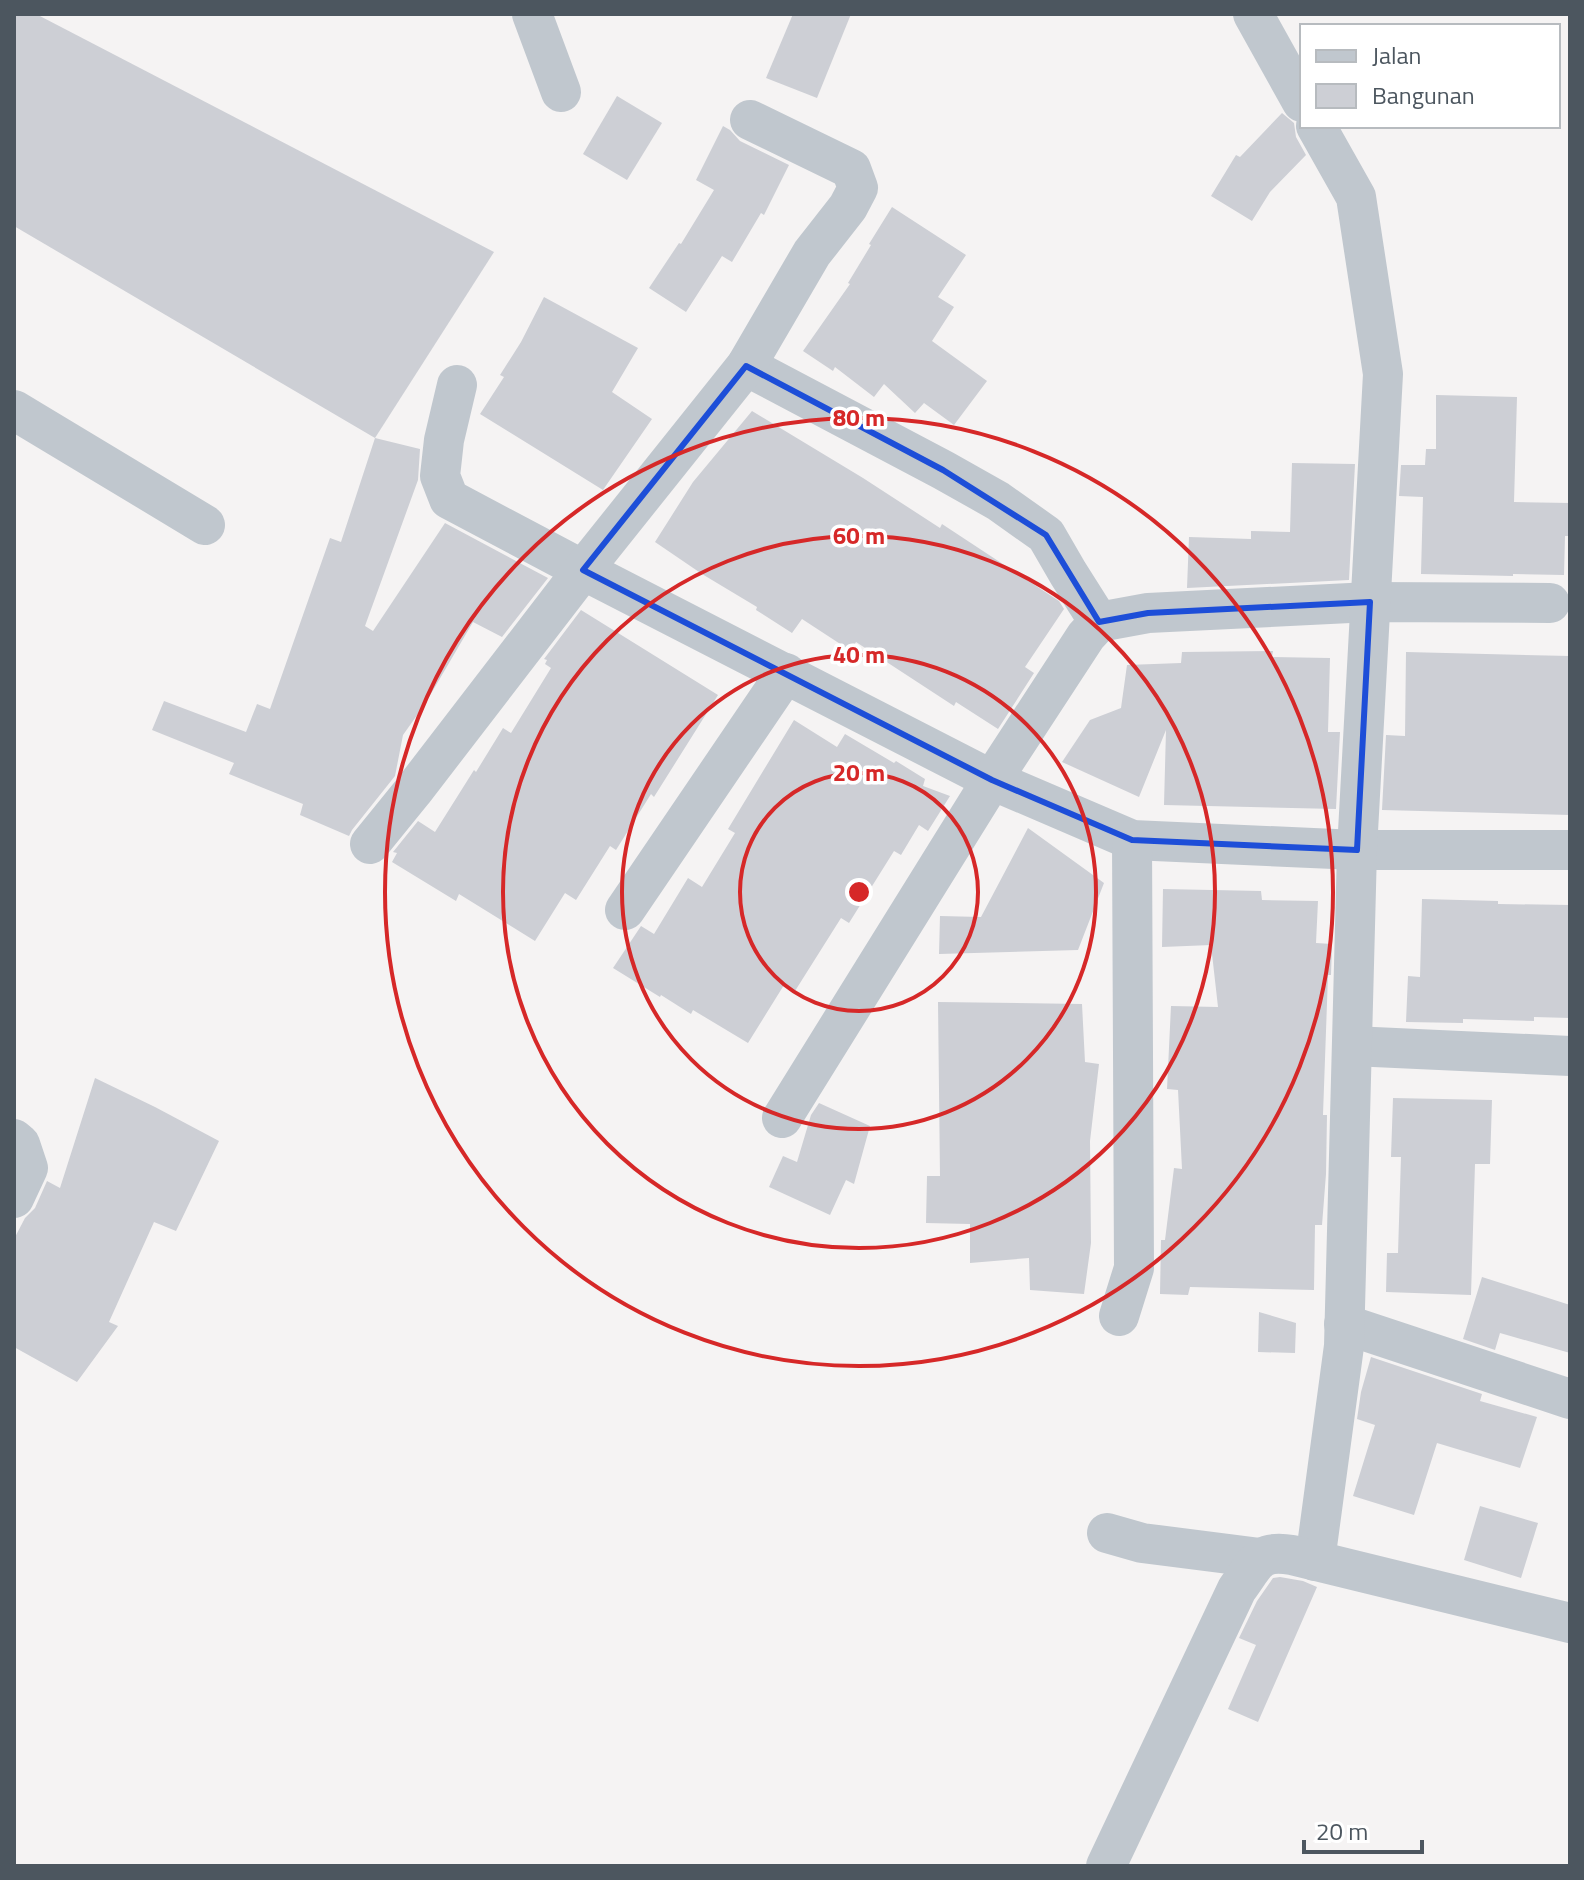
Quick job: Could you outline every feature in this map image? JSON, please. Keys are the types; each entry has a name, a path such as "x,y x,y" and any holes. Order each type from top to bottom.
{"street":[{"path":"532,14 561,92"},
{"path":"1253,14 1300,98"},
{"path":"370,844 746,366 812,253 848,207 858,188 851,169 750,120"},
{"path":"1315,1561 1344,1324 1357,850 1383,374 1356,197 1317,128"},
{"path":"746,366 943,470 998,501 1046,535 1099,622"},
{"path":"457,385 444,440 440,476 449,499 992,780 1132,840 1357,850 1570,850"},
{"path":"14,410 205,525"},
{"path":"782,1118 992,780 1086,636 1099,622 1148,613 1370,602 1550,603"},
{"path":"625,910 786,673"},
{"path":"1119,1316 1134,1268 1132,840"},
{"path":"1352,1046 1570,1056"},
{"path":"14,1139 20,1144 28,1168 14,1198"},
{"path":"1344,1324 1570,1399"},
{"path":"1107,1533 1142,1543 1260,1558"},
{"path":"1106,1866 1237,1589 1260,1558 1273,1552 1570,1623"}],"highlighted area":[{"path":"746,366 943,470 1046,535 1099,622 1148,613 1370,602 1357,850 1132,840 992,780 583,570"}],"building":[{"path":"14,14 36,14 494,252 375,438 14,226"},
{"path":"793,14 851,14 817,98 766,78"},
{"path":"617,96 662,123 627,180 583,154"},
{"path":"1282,113 1294,123 1296,137 1306,155 1270,192 1252,221 1211,196 1236,155 1240,157"},
{"path":"723,126 740,141 789,165 764,215 761,213 732,262 722,256 686,312 649,288 714,190 696,180"},
{"path":"892,207 966,255 938,297 954,307 932,341 987,381 954,425 924,403 915,413 884,384 874,397 835,367 833,371 803,351 850,284 869,244"},
{"path":"544,297 638,348 612,392 652,419 603,490 480,414 504,377 500,375"},
{"path":"1436,395 1517,397 1514,502 1570,503 1570,536 1565,536 1564,575 1421,574 1423,497 1399,496 1401,465 1425,465 1426,449 1436,449"},
{"path":"752,411 940,528 942,524 1059,601 1064,609 1025,667 1034,673 998,729 956,702 954,706 856,642 851,651 802,619 792,633 655,542 693,482"},
{"path":"375,438 420,449 418,480 365,626 373,631 445,523 548,578 502,637 473,622 403,735 395,776 349,836 300,815 303,804 229,774 234,763 152,730 164,701 246,732 257,704 270,709 330,538 341,542"},
{"path":"1292,463 1355,464 1349,580 1187,588 1189,537 1251,539 1251,531 1290,532"},
{"path":"581,610 718,695 654,797 651,794 616,850 610,846 576,900 565,893 535,941 459,894 456,901 392,862 397,853 393,852 418,821 435,832 503,728 511,733 551,668 544,659"},
{"path":"1273,651 1272,657 1330,658 1328,732 1340,732 1336,809 1164,805 1166,730 1139,797 1062,762 1090,720 1121,708 1127,665 1181,663 1182,652"},
{"path":"1406,652 1570,656 1570,815 1382,810 1386,735 1405,736"},
{"path":"794,720 837,747 845,734 925,779 923,786 950,796 928,831 919,825 901,855 894,851 849,923 841,918 795,991 784,985 748,1043 693,1010 691,1014 660,997 613,968 641,926 654,934 688,878 702,887 735,833 728,829"},
{"path":"1028,828 1104,883 1078,950 939,954 940,916 981,917"},
{"path":"1163,889 1261,891 1262,900 1318,901 1316,943 1332,944 1323,1115 1327,1115 1326,1174 1322,1225 1315,1225 1314,1290 1190,1287 1188,1295 1160,1294 1161,1240 1165,1240 1174,1168 1182,1169 1178,1090 1167,1089 1171,1006 1218,1007 1211,945 1162,947"},
{"path":"1422,899 1570,905 1570,1018 1406,1022 1408,976 1420,977"},
{"path":"938,1002 1082,1004 1085,1062 1099,1064 1090,1141 1091,1243 1084,1294 1030,1290 1029,1258 970,1263 970,1224 926,1223 927,1176 940,1176"},
{"path":"95,1078 219,1141 176,1231 154,1222 109,1322 118,1326 77,1382 14,1347 14,1239 25,1218 35,1208 47,1181 60,1188"},
{"path":"1393,1098 1492,1100 1490,1164 1475,1164 1471,1295 1386,1292 1387,1253 1398,1253 1401,1157 1391,1157"},
{"path":"819,1103 870,1126 854,1184 846,1180 830,1215 769,1187 783,1156 797,1162 811,1115"},
{"path":"1482,1277 1570,1305 1570,1353 1500,1333 1495,1350 1463,1339"},
{"path":"1259,1312 1296,1323 1295,1353 1258,1352"},
{"path":"1371,1357 1482,1394 1480,1401 1537,1417 1520,1468 1437,1443 1414,1515 1353,1496 1375,1425 1357,1419"},
{"path":"1480,1506 1538,1523 1521,1578 1464,1560"},
{"path":"1273,1578 1317,1587 1258,1722 1228,1709 1256,1645 1239,1638 1257,1601"}]}
